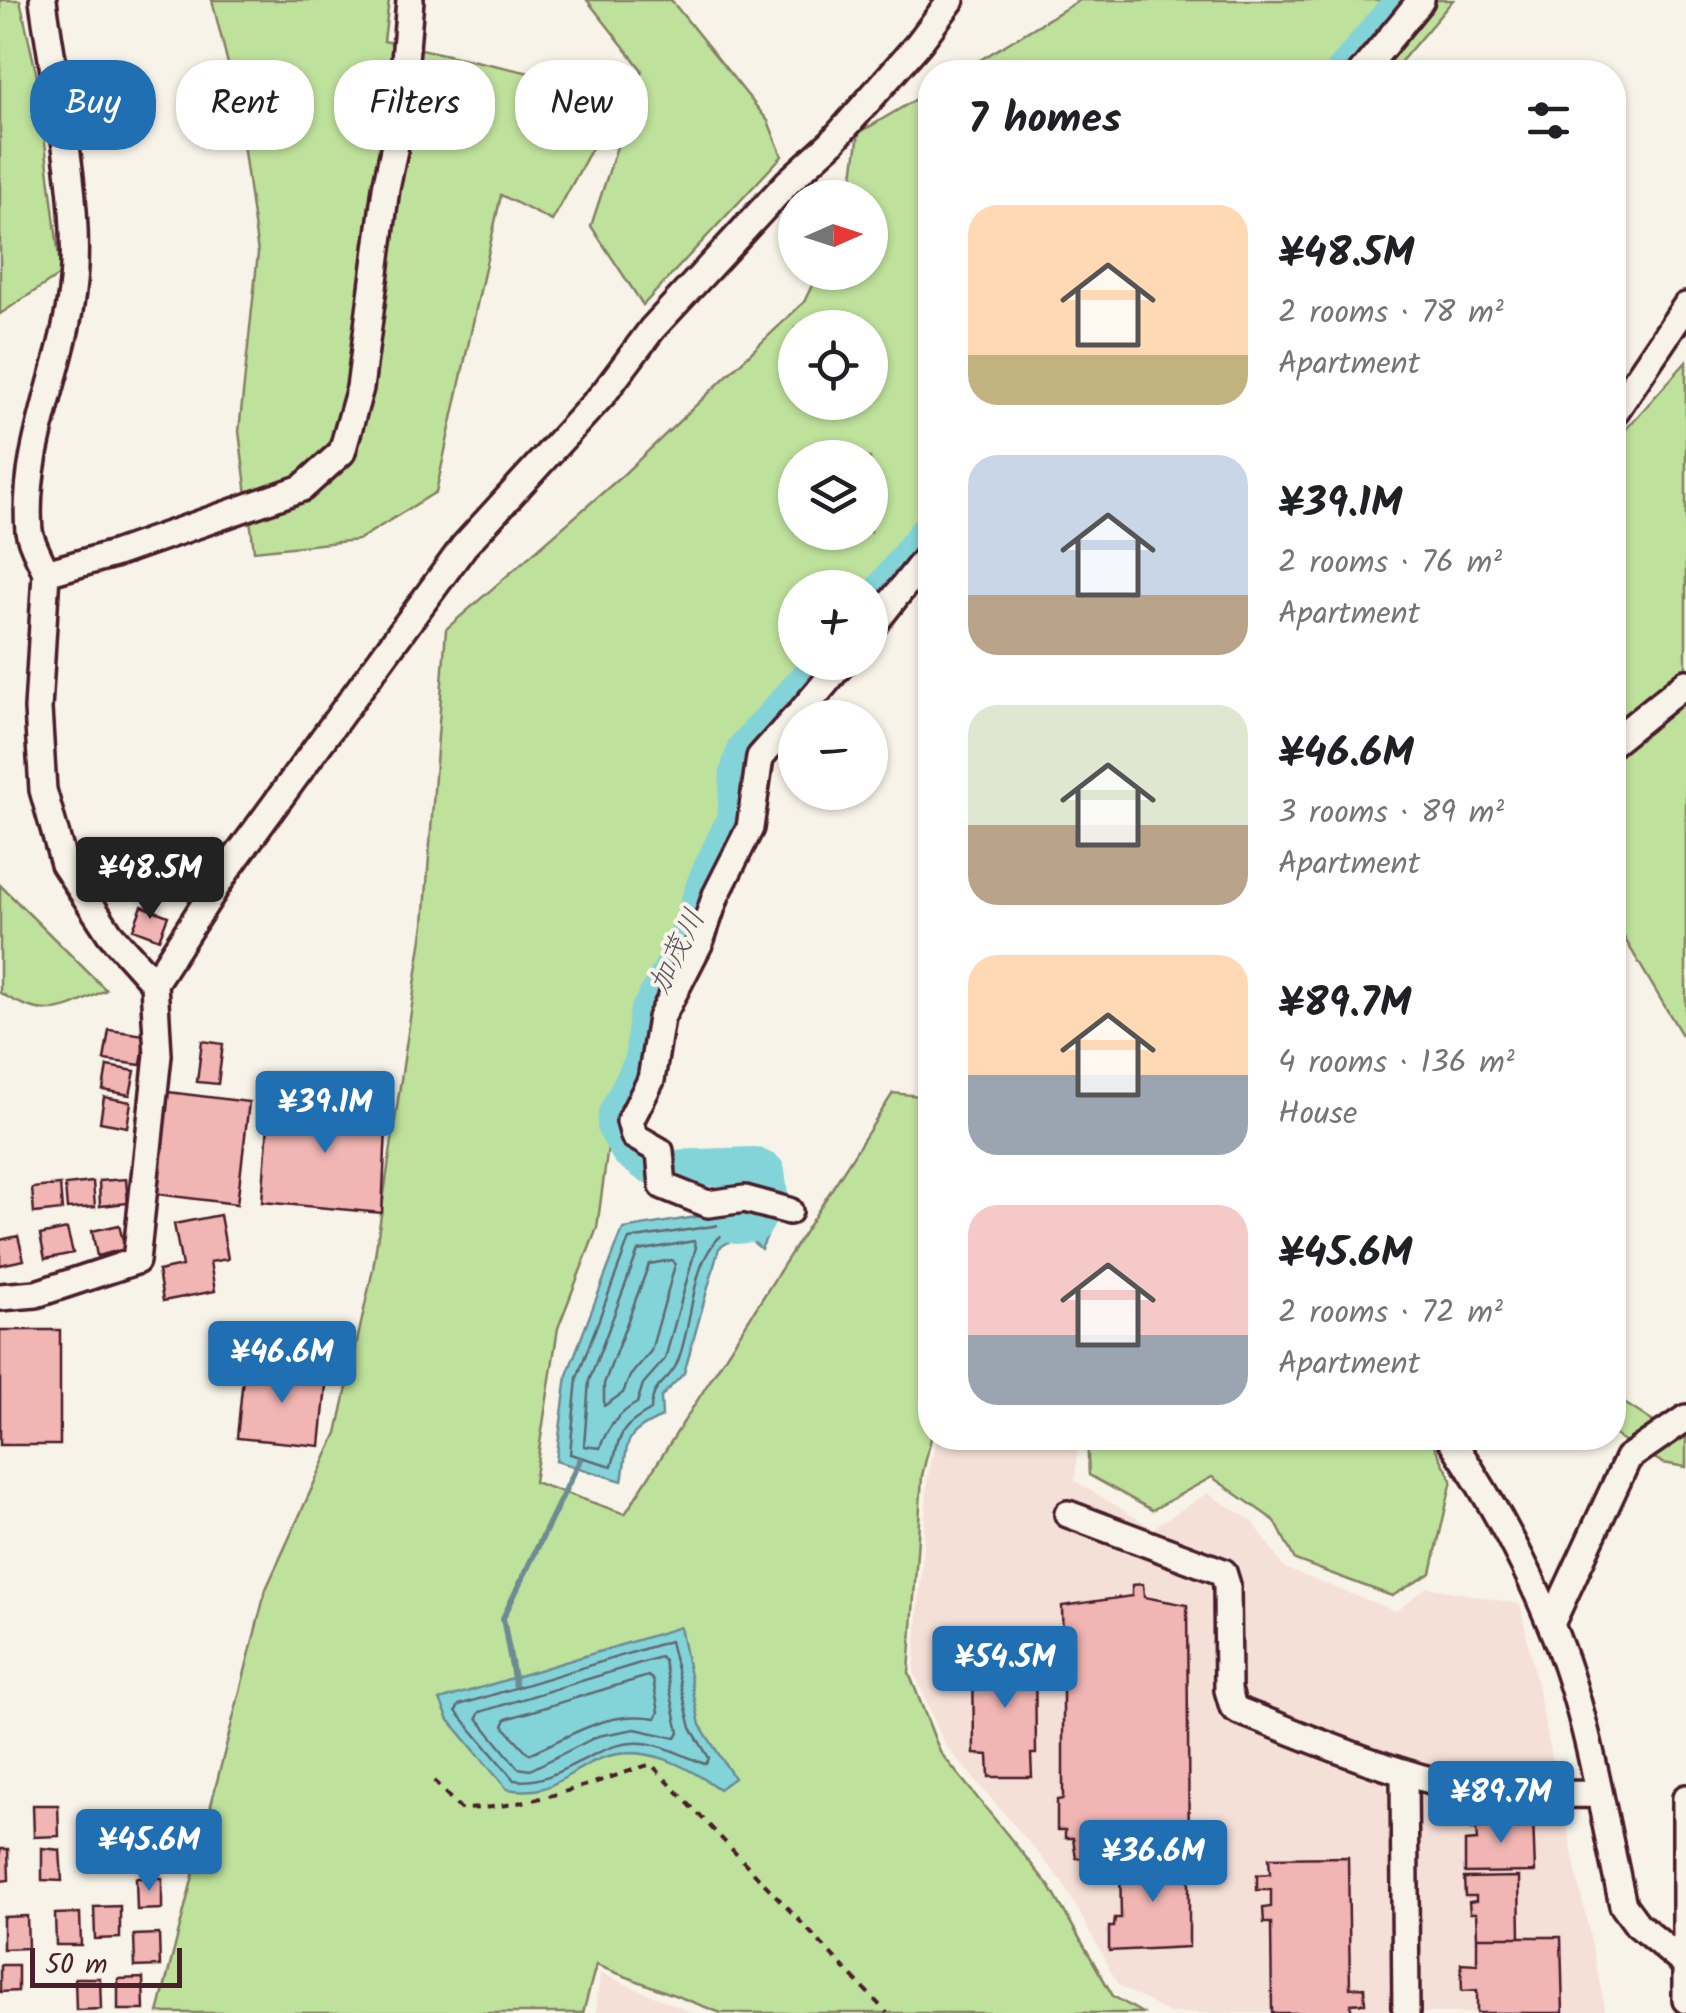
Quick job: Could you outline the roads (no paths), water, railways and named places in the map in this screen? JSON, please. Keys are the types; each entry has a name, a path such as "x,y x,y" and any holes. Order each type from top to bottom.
{"street":[{"path":"43,0 67,164 74,267 33,466 29,533 46,573 38,709 43,790 64,864 110,934 154,983"},
{"path":"46,573 114,554 302,488 342,452 360,388 386,188 400,121 410,0"},
{"path":"0,1297 36,1294 136,1261 158,1055 154,983 226,870 464,546 604,393 652,329 869,100 951,0"},
{"path":"1372,60 1421,0"},
{"path":"1626,395 1686,306"},
{"path":"888,606 918,568"},
{"path":"810,700 828,680"},
{"path":"1626,732 1686,683"},
{"path":"778,736 760,756 750,828 716,895 700,942 661,1018 651,1080 630,1121 634,1136 660,1151 663,1186 708,1204 745,1199 789,1211"},
{"path":"1551,1624 1628,1458 1686,1418"},
{"path":"1458,1450 1551,1624 1576,1697 1623,1905 1636,1924 1686,1965"},
{"path":"1068,1514 1223,1572 1227,1585 1228,1690 1233,1706 1404,1772 1485,1791 1598,1794"},
{"path":"1404,1772 1406,2013"},
{"path":"1686,1798 1686,2000"}],"water":[{"path":"744,1209 776,1216 761,1249 743,1233 719,1248 684,1373 661,1397 662,1417 633,1435 622,1481 556,1461 567,1375 623,1229"},
{"path":"680,1627 700,1725 734,1778 719,1789 664,1759 634,1753 602,1758 548,1787 507,1789 449,1720 440,1700"}],"waterway":[{"name":"加茂川","path":"1355,60 1404,0"},
{"name":"加茂川","path":"888,585 918,546"},
{"name":"加茂川","path":"737,1225 754,1223 769,1195 766,1172 754,1166 669,1169 648,1164 629,1150 616,1127 617,1114 643,1063 648,1014 684,948 707,880 736,818 739,772 746,749 808,680"},
{"path":"515,1684 503,1618 580,1460"}]}
